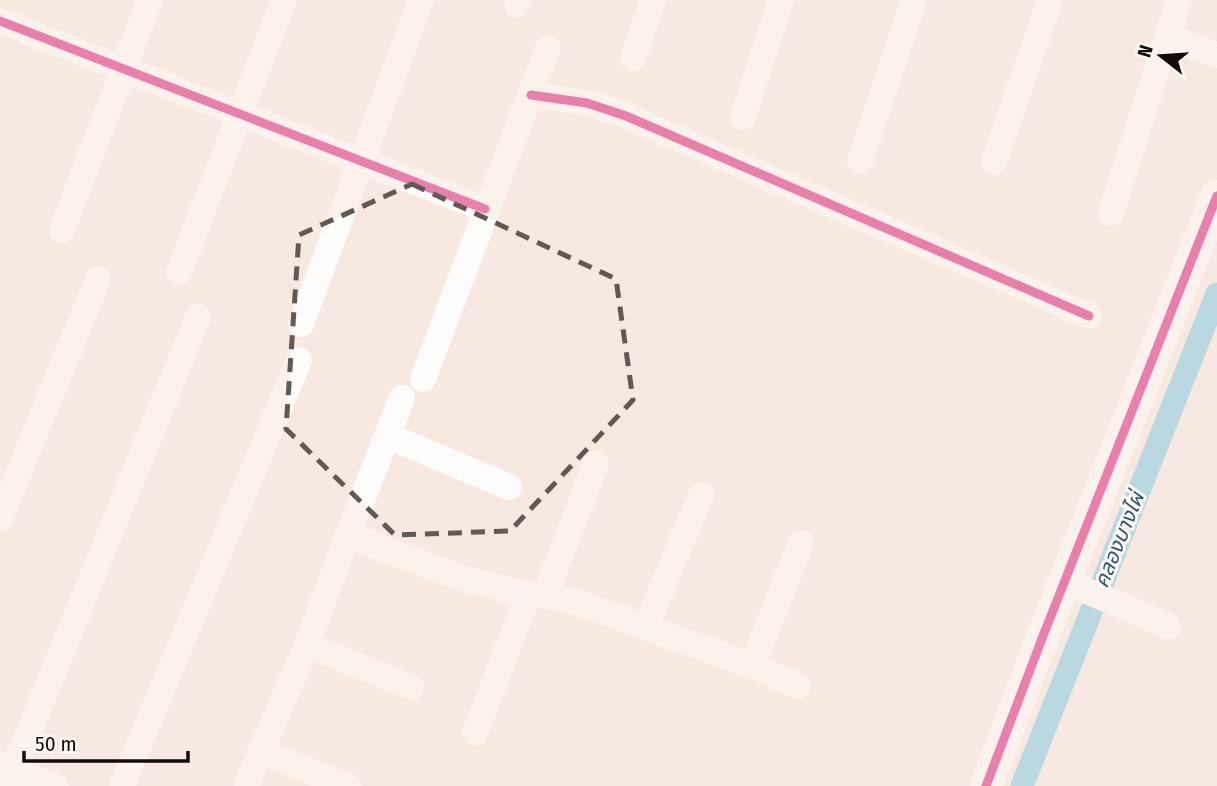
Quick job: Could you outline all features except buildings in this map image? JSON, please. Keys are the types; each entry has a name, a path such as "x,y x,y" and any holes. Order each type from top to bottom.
{"street":[{"path":"9,0 0,21 485,209"},
{"path":"61,230 150,0"},
{"path":"179,272 284,0"},
{"path":"301,324 421,0"},
{"path":"633,58 653,0"},
{"path":"743,117 781,0"},
{"path":"860,161 914,0"},
{"path":"994,162 1050,0"},
{"path":"1111,213 1179,0"},
{"path":"1167,37 1217,55"},
{"path":"423,379 548,48"},
{"path":"531,95 587,103 626,116 1089,316"},
{"path":"986,786 1084,589 1217,196"},
{"path":"0,519 98,279"},
{"path":"56,786 7,773 198,317"},
{"path":"122,786 299,360"},
{"path":"246,786 307,646 402,398"},
{"path":"388,436 509,487"},
{"path":"475,733 596,463"},
{"path":"646,626 701,495"},
{"path":"348,535 458,578 574,601 752,666 798,686"},
{"path":"752,666 801,543"},
{"path":"1084,589 1168,626"},
{"path":"307,646 411,687"},
{"path":"260,751 348,786"}],"highlighted area":[{"path":"412,184 616,279 633,400 510,531 395,535 286,429 299,235"}],"waterway":[{"name":"คลองบางไผ่","path":"1022,786 1217,294"}],"cycle path":[{"path":"0,21 485,209"},
{"path":"531,95 587,103 626,116 1089,316"},
{"path":"986,786 1217,196"}]}
